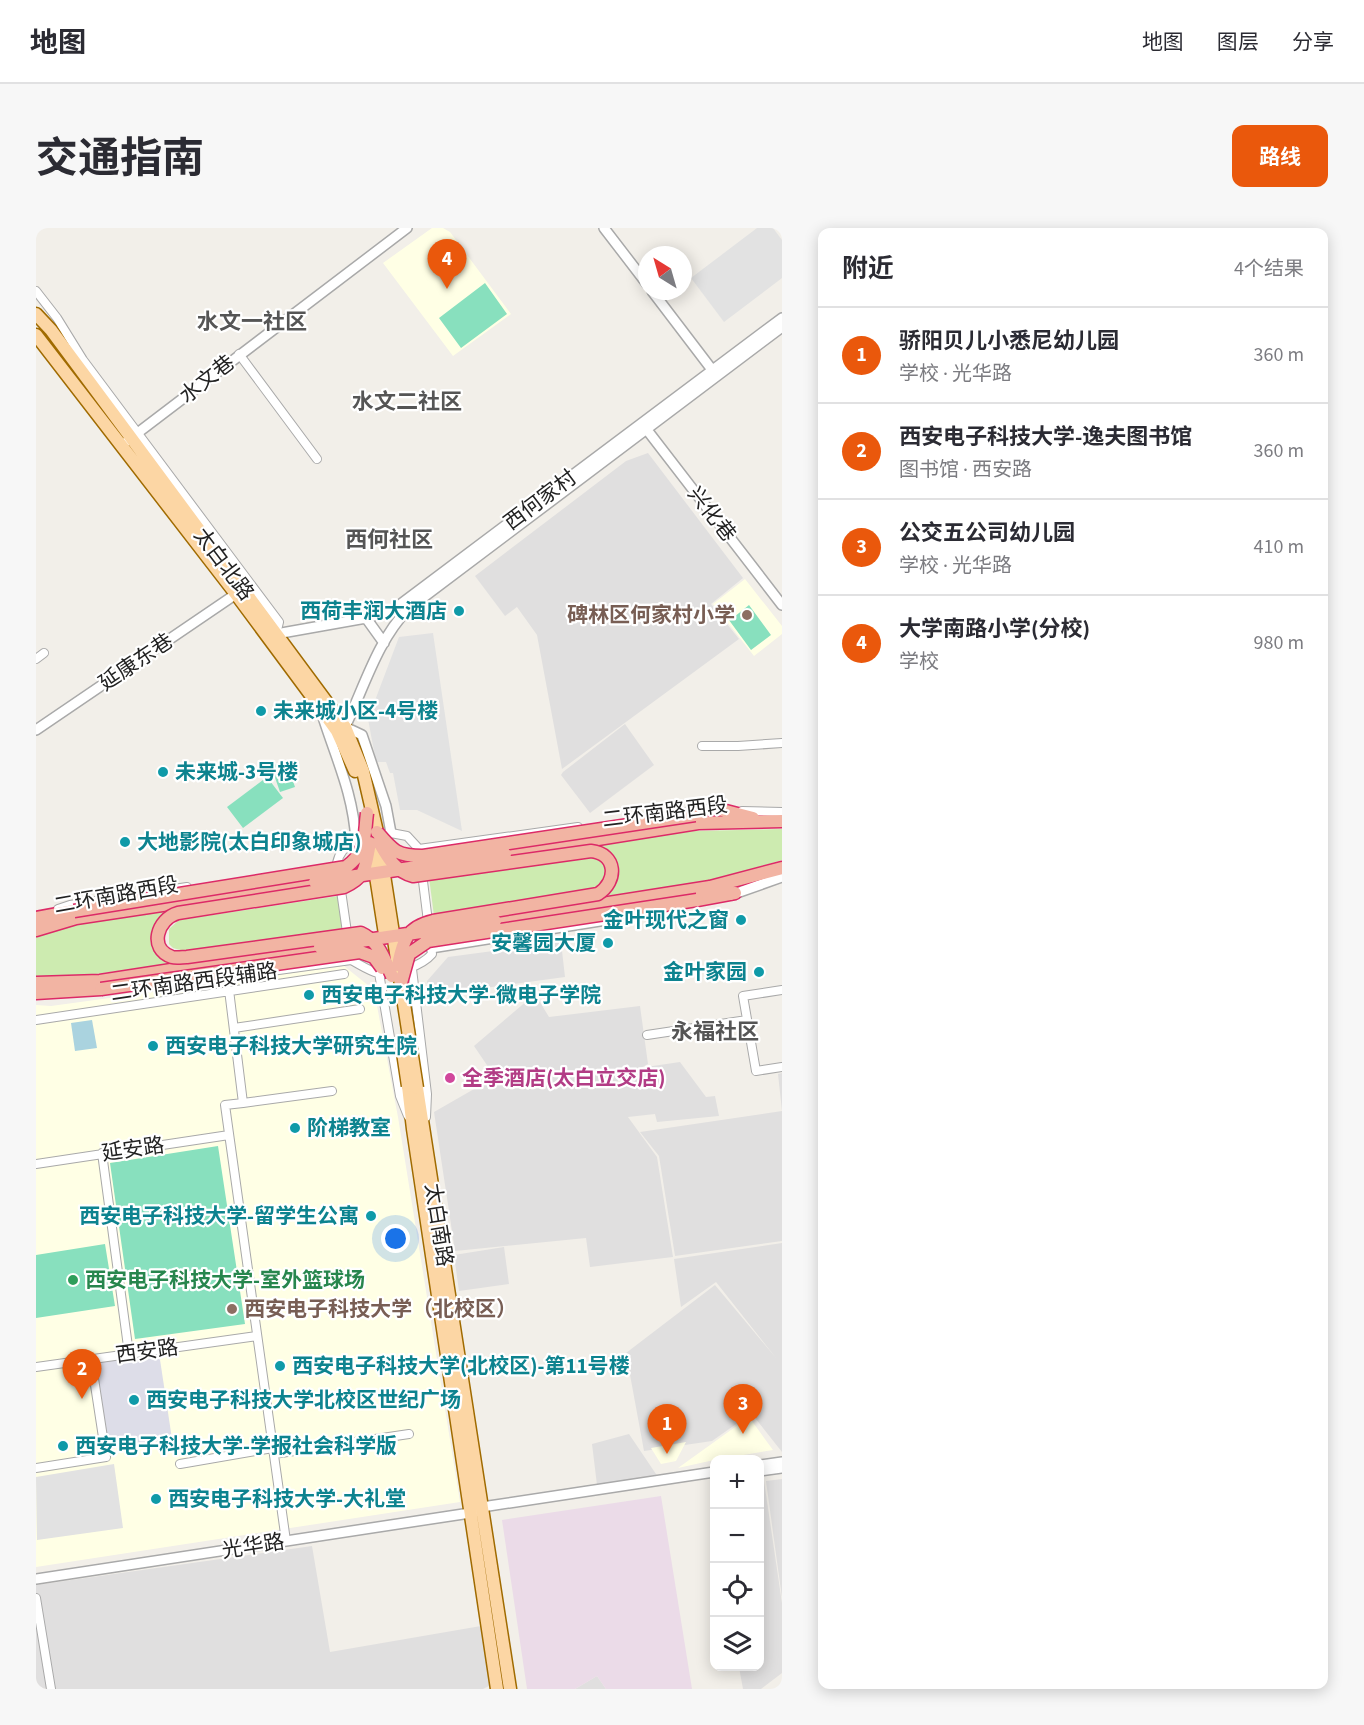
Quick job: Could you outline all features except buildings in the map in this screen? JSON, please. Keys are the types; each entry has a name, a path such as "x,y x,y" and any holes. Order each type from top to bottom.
{"highway":[{"path":"722,810 776,821"},
{"path":"36,917 75,914 346,867 360,854 367,813"},
{"path":"374,838 403,856 423,856 696,819 776,821"},
{"name":"二环南路西段","path":"75,914 202,900 553,846 696,819"},
{"path":"374,838 397,868 413,876 578,852 599,852 609,860 613,873 605,890 581,899 423,923 415,927 407,936 392,976"},
{"path":"374,838 364,872 344,887 186,911 170,916 159,927 158,939 160,946 172,957 197,956 362,933 372,938 392,976"},
{"path":"532,859 553,846 578,852"},
{"path":"36,983 100,985 213,963 710,887 782,868"},
{"path":"392,976 409,954 428,941 735,894"},
{"path":"564,910 581,899"},
{"path":"186,911 202,900 227,905"},
{"path":"549,903 564,910"},
{"path":"36,929 75,914"},
{"path":"36,994 360,951 378,961 392,976"},
{"path":"213,963 227,952"},
{"path":"197,956 213,963"}],"main road":[{"name":"太白北路","path":"36,314 51,330 345,727 363,771 374,838"},
{"name":"太白北路","path":"36,335 131,438 236,594 337,731 360,785 374,838"},
{"name":"太白南路","path":"374,838 392,976 413,1087 478,1511 510,1689"},
{"name":"太白南路","path":"478,1511 497,1689"}],"street":[{"name":"水文巷","path":"131,438 407,228"},
{"path":"604,228 638,272"},
{"path":"36,291 57,318 131,438"},
{"path":"659,300 715,373"},
{"name":"西何家村","path":"345,727 384,643 396,621 408,609 715,373 782,318"},
{"name":"西何家村","path":"715,373 782,327"},
{"path":"239,354 317,459"},
{"name":"西何家村","path":"276,634 390,612 644,427"},
{"name":"兴化巷","path":"644,427 782,605"},
{"name":"延康东巷","path":"36,730 236,594"},
{"path":"366,618 384,643"},
{"path":"36,659 44,653"},
{"path":"319,706 348,788 356,841"},
{"path":"345,727 362,735 386,806 391,834"},
{"path":"702,746 782,743"},
{"path":"419,849 700,809 782,812"},
{"path":"391,834 407,836 419,849 432,954 412,969 392,976 351,960 337,863 339,855 347,845 391,834"},
{"path":"36,917 70,905 337,863"},
{"path":"431,948 699,906 782,878"},
{"name":"二环南路西段辅路","path":"36,994 102,995 351,960"},
{"path":"412,969 428,1094 419,1128"},
{"path":"36,1020 344,974"},
{"path":"392,976 400,1096 419,1128"},
{"path":"229,990 243,1103"},
{"path":"782,990 743,996 756,1071 782,1067"},
{"path":"234,1028 360,1009"},
{"path":"647,1035 747,1020"},
{"path":"286,1541 225,1105 332,1091"},
{"name":"延安路","path":"36,1164 230,1136"},
{"path":"102,1153 129,1354"},
{"name":"西安路","path":"36,1367 257,1336"},
{"path":"36,1468 106,1457 91,1359"},
{"path":"180,1464 409,1434"},
{"path":"764,1464 782,1462"},
{"path":"764,1470 782,1468"},
{"name":"光华路","path":"36,1579 710,1473"},
{"name":"光华路","path":"478,1511 710,1479"},
{"path":"36,1598 51,1689"}],"shaded area":[{"path":"432,228 443,228 450,232 511,314 453,356 383,263"},
{"path":"757,228 773,228 782,240 782,278 724,322 692,277"},
{"path":"648,453 743,578 711,604 739,639 562,769 537,635 517,607 505,616 475,576 626,461"},
{"name":"碑林区何家村小学","path":"745,579 782,626 782,634 754,656 713,604"},
{"path":"433,633 462,831 417,810 400,810 393,773 390,773 386,762 376,762 368,719 399,637"},
{"path":"625,724 654,765 590,813 561,775"},
{"path":"561,942 565,977 427,996 427,981 448,957"},
{"name":"西安电子科技大学（北校区）","path":"344,966 374,990 398,1117 460,1502 36,1567 36,1005 51,1006"},
{"path":"535,994 549,1017 640,1006 648,1064 606,1089 646,1067 680,1062 706,1097 715,1096 719,1116 657,1122 655,1114 628,1117 657,1157 673,1257 590,1267 586,1238 455,1251 434,1112 495,1077 474,1046"},
{"path":"782,1073 782,1111 778,1074"},
{"path":"782,1111 782,1241 675,1256 659,1156 640,1132"},
{"path":"782,1243 782,1452 741,1400 749,1415 712,1441 644,1451 626,1353 715,1285 776,1358 716,1282 681,1307 674,1259"},
{"path":"504,1247 509,1284 459,1291 454,1255"},
{"name":"西安电子科技大学北校区世纪广场","path":"159,1353 172,1439 109,1449 96,1362"},
{"path":"749,1417 773,1450 744,1455 710,1455 710,1461 678,1468"},
{"path":"629,1434 658,1477 597,1485 592,1444"},
{"path":"686,1442 676,1461 661,1464 651,1448"},
{"path":"114,1464 123,1528 37,1540 36,1477"},
{"path":"782,1479 782,1598 766,1481"},
{"path":"764,1481 782,1603 782,1673 761,1689 743,1689 740,1671 764,1671"},
{"path":"661,1496 692,1689 606,1689 597,1676 575,1689 527,1689 502,1520"},
{"path":"312,1546 330,1652 481,1626 491,1685 483,1689 36,1689 36,1585"},
{"path":"597,1676 606,1689 575,1689"}],"green space":[{"path":"485,283 507,314 461,348 439,318"},
{"path":"749,605 771,635 751,650 726,616 730,612 734,617"},
{"path":"286,761 295,787 280,792 271,766"},
{"path":"267,777 283,798 243,828 227,807"},
{"path":"782,829 782,860 708,882 601,897 615,884 608,852 595,845 694,831"},
{"path":"592,854 609,867 602,888 434,916 429,877"},
{"path":"338,896 342,929 184,951 173,948 169,944 169,929 179,920"},
{"path":"166,911 159,919 152,934 176,963 81,976 36,976 36,937 79,923"},
{"path":"218,1146 245,1324 135,1339 110,1163"},
{"name":"西安电子科技大学-室外篮球场","path":"105,1244 115,1306 36,1318 36,1255"}],"water":[{"path":"92,1020 97,1048 75,1051 71,1023"}],"place":[{"name":"大学南路小学(分校)","path":"447,289"},
{"name":"西荷丰润大酒店","path":"459,611"},
{"name":"碑林区何家村小学","path":"747,615"},
{"name":"未来城小区-4号楼","path":"261,711"},
{"name":"未来城-3号楼","path":"163,772"},
{"name":"大地影院(太白印象城店)","path":"125,842"},
{"name":"金叶现代之窗","path":"741,920"},
{"name":"安馨园大厦","path":"608,943"},
{"name":"金叶家园","path":"759,972"},
{"name":"西安电子科技大学-微电子学院","path":"309,995"},
{"name":"西安电子科技大学研究生院","path":"153,1046"},
{"name":"全季酒店(太白立交店)","path":"450,1078"},
{"name":"阶梯教室","path":"295,1128"},
{"name":"西安电子科技大学-留学生公寓","path":"371,1216"},
{"name":"西安电子科技大学-室外篮球场","path":"73,1280"},
{"name":"西安电子科技大学（北校区）","path":"232,1309"},
{"name":"西安电子科技大学(北校区)-第11号楼","path":"280,1366"},
{"name":"西安电子科技大学-逸夫图书馆","path":"82,1399"},
{"name":"西安电子科技大学北校区世纪广场","path":"134,1400"},
{"name":"公交五公司幼儿园","path":"743,1434"},
{"name":"西安电子科技大学-学报社会科学版","path":"63,1446"},
{"name":"骄阳贝儿小悉尼幼儿园","path":"667,1454"},
{"name":"西安电子科技大学-大礼堂","path":"156,1499"}],"district":[{"name":"水文一社区","path":"252,322"},
{"name":"水文二社区","path":"407,402"},
{"name":"西何社区","path":"389,540"},
{"name":"永福社区","path":"715,1032"}]}
